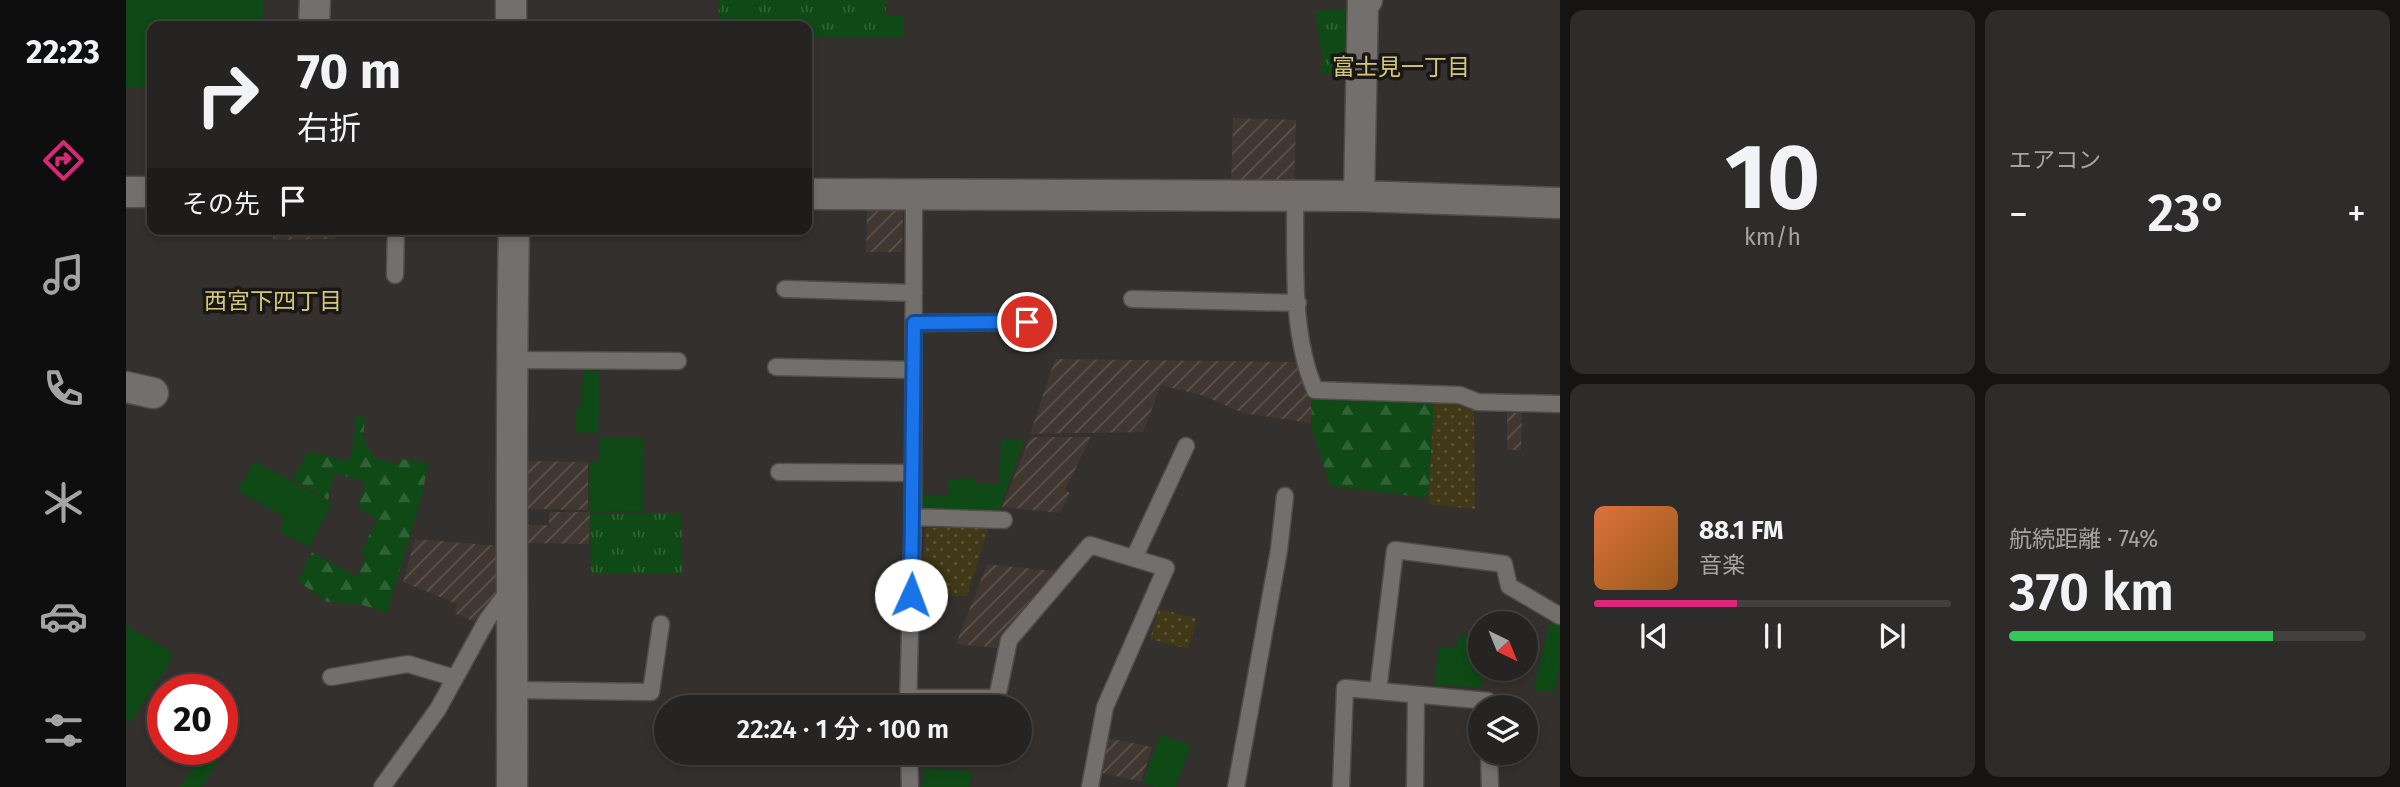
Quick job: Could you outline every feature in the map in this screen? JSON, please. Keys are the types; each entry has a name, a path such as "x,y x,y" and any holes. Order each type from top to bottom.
{"street":[{"path":"314,21 315,0"},
{"path":"511,0 511,21"},
{"path":"1359,196 1363,1 1367,0"},
{"path":"126,192 147,192"},
{"path":"812,194 1359,196 1560,203"},
{"path":"512,787 514,583 511,360 514,235"}],"lane":[{"path":"908,695 913,517 914,293 911,242 914,194"},
{"path":"1295,196 1298,303 1306,369 1315,390 1461,395 1478,402 1560,404"},
{"path":"395,275 396,235"},
{"path":"785,289 914,293"},
{"path":"1132,299 1298,303"},
{"path":"914,323 1027,322"},
{"path":"511,360 678,361"},
{"path":"776,367 913,370"},
{"path":"1133,558 1186,446"},
{"path":"779,472 913,473"},
{"path":"1236,787 1279,550 1285,496"},
{"path":"913,517 1004,520"},
{"path":"998,695 1009,640 1090,545 1166,568 1105,707 1090,787"},
{"path":"1378,691 1395,550 1504,564 1509,586 1560,616"},
{"path":"382,787 438,709 487,620 514,583"},
{"path":"512,690 651,692 661,624"},
{"path":"331,677 408,664 455,678"},
{"path":"1341,787 1345,688 1468,699"},
{"path":"1415,787 1416,695"},
{"path":"909,765 910,787"},
{"path":"1489,765 1490,787"}],"shaded area":[{"path":"1233,118 1296,120 1294,187 1231,185"},
{"path":"867,210 903,211 902,252 866,252"},
{"path":"273,235 334,235 334,239 273,240"},
{"path":"1055,359 1300,362 1311,396 1311,423 1243,413 1204,396 1161,385 1143,432 1030,434"},
{"path":"1507,413 1522,413 1521,450 1507,450"},
{"path":"1030,437 1091,437 1065,490 1070,493 1060,513 1002,507"},
{"path":"524,461 588,462 588,510 523,509"},
{"path":"549,512 590,512 589,544 524,543 524,525 549,525"},
{"path":"415,539 501,546 502,585 477,623 454,613 457,604 403,582"},
{"path":"987,564 1055,571 1000,635 997,648 956,644"},
{"path":"1107,738 1152,747 1141,782 1099,772"}],"green space":[{"path":"126,0 264,0 262,21 147,21 147,87 126,88"},
{"path":"719,0 886,0 886,15 904,16 904,38 812,38 812,21 718,21"},
{"path":"1349,9 1349,72 1319,74 1323,63 1315,11"},
{"path":"583,370 600,371 598,433 575,432 576,408 581,408"},
{"path":"1311,396 1434,402 1428,498 1330,486 1312,429"},
{"path":"357,413 365,419 363,439 374,458 399,464 401,459 428,462 423,491 387,613 360,604 327,602 298,581 312,552 357,577 366,557 360,553 377,520 357,506 366,482 334,473 328,500 293,479 308,451 347,461 352,452"},
{"path":"599,437 644,437 643,511 590,512 590,462 600,461"},
{"path":"1001,439 1024,439 999,512 922,509 922,494 949,496 948,479 976,478 976,484 999,483"},
{"path":"254,461 332,503 309,547 279,531 285,517 238,491"},
{"path":"682,513 682,573 591,574 590,514"},
{"path":"1550,620 1560,626 1560,664 1554,692 1533,690 1535,681 1538,681 1538,669"},
{"path":"126,625 172,652 169,657 172,659 162,674 147,674 147,697 130,723 126,720"},
{"path":"1465,632 1468,633 1468,681 1482,681 1481,688 1434,685 1439,646 1456,648 1458,636 1464,637"},
{"path":"1160,734 1191,745 1176,787 1155,787 1143,783"},
{"path":"194,765 216,765 202,787 180,787"},
{"path":"924,768 971,771 970,787 922,787"}],"sand":[{"path":"1434,402 1464,405 1474,410 1475,509 1428,504"},
{"path":"926,528 989,528 967,596 921,596"},
{"path":"1159,609 1197,618 1188,649 1150,639"}],"district":[{"name":"富士見一丁目","path":"1401,67"},
{"name":"西宮下四丁目","path":"273,301"}],"route":[{"path":"911,595 914,323 1027,322"}]}
